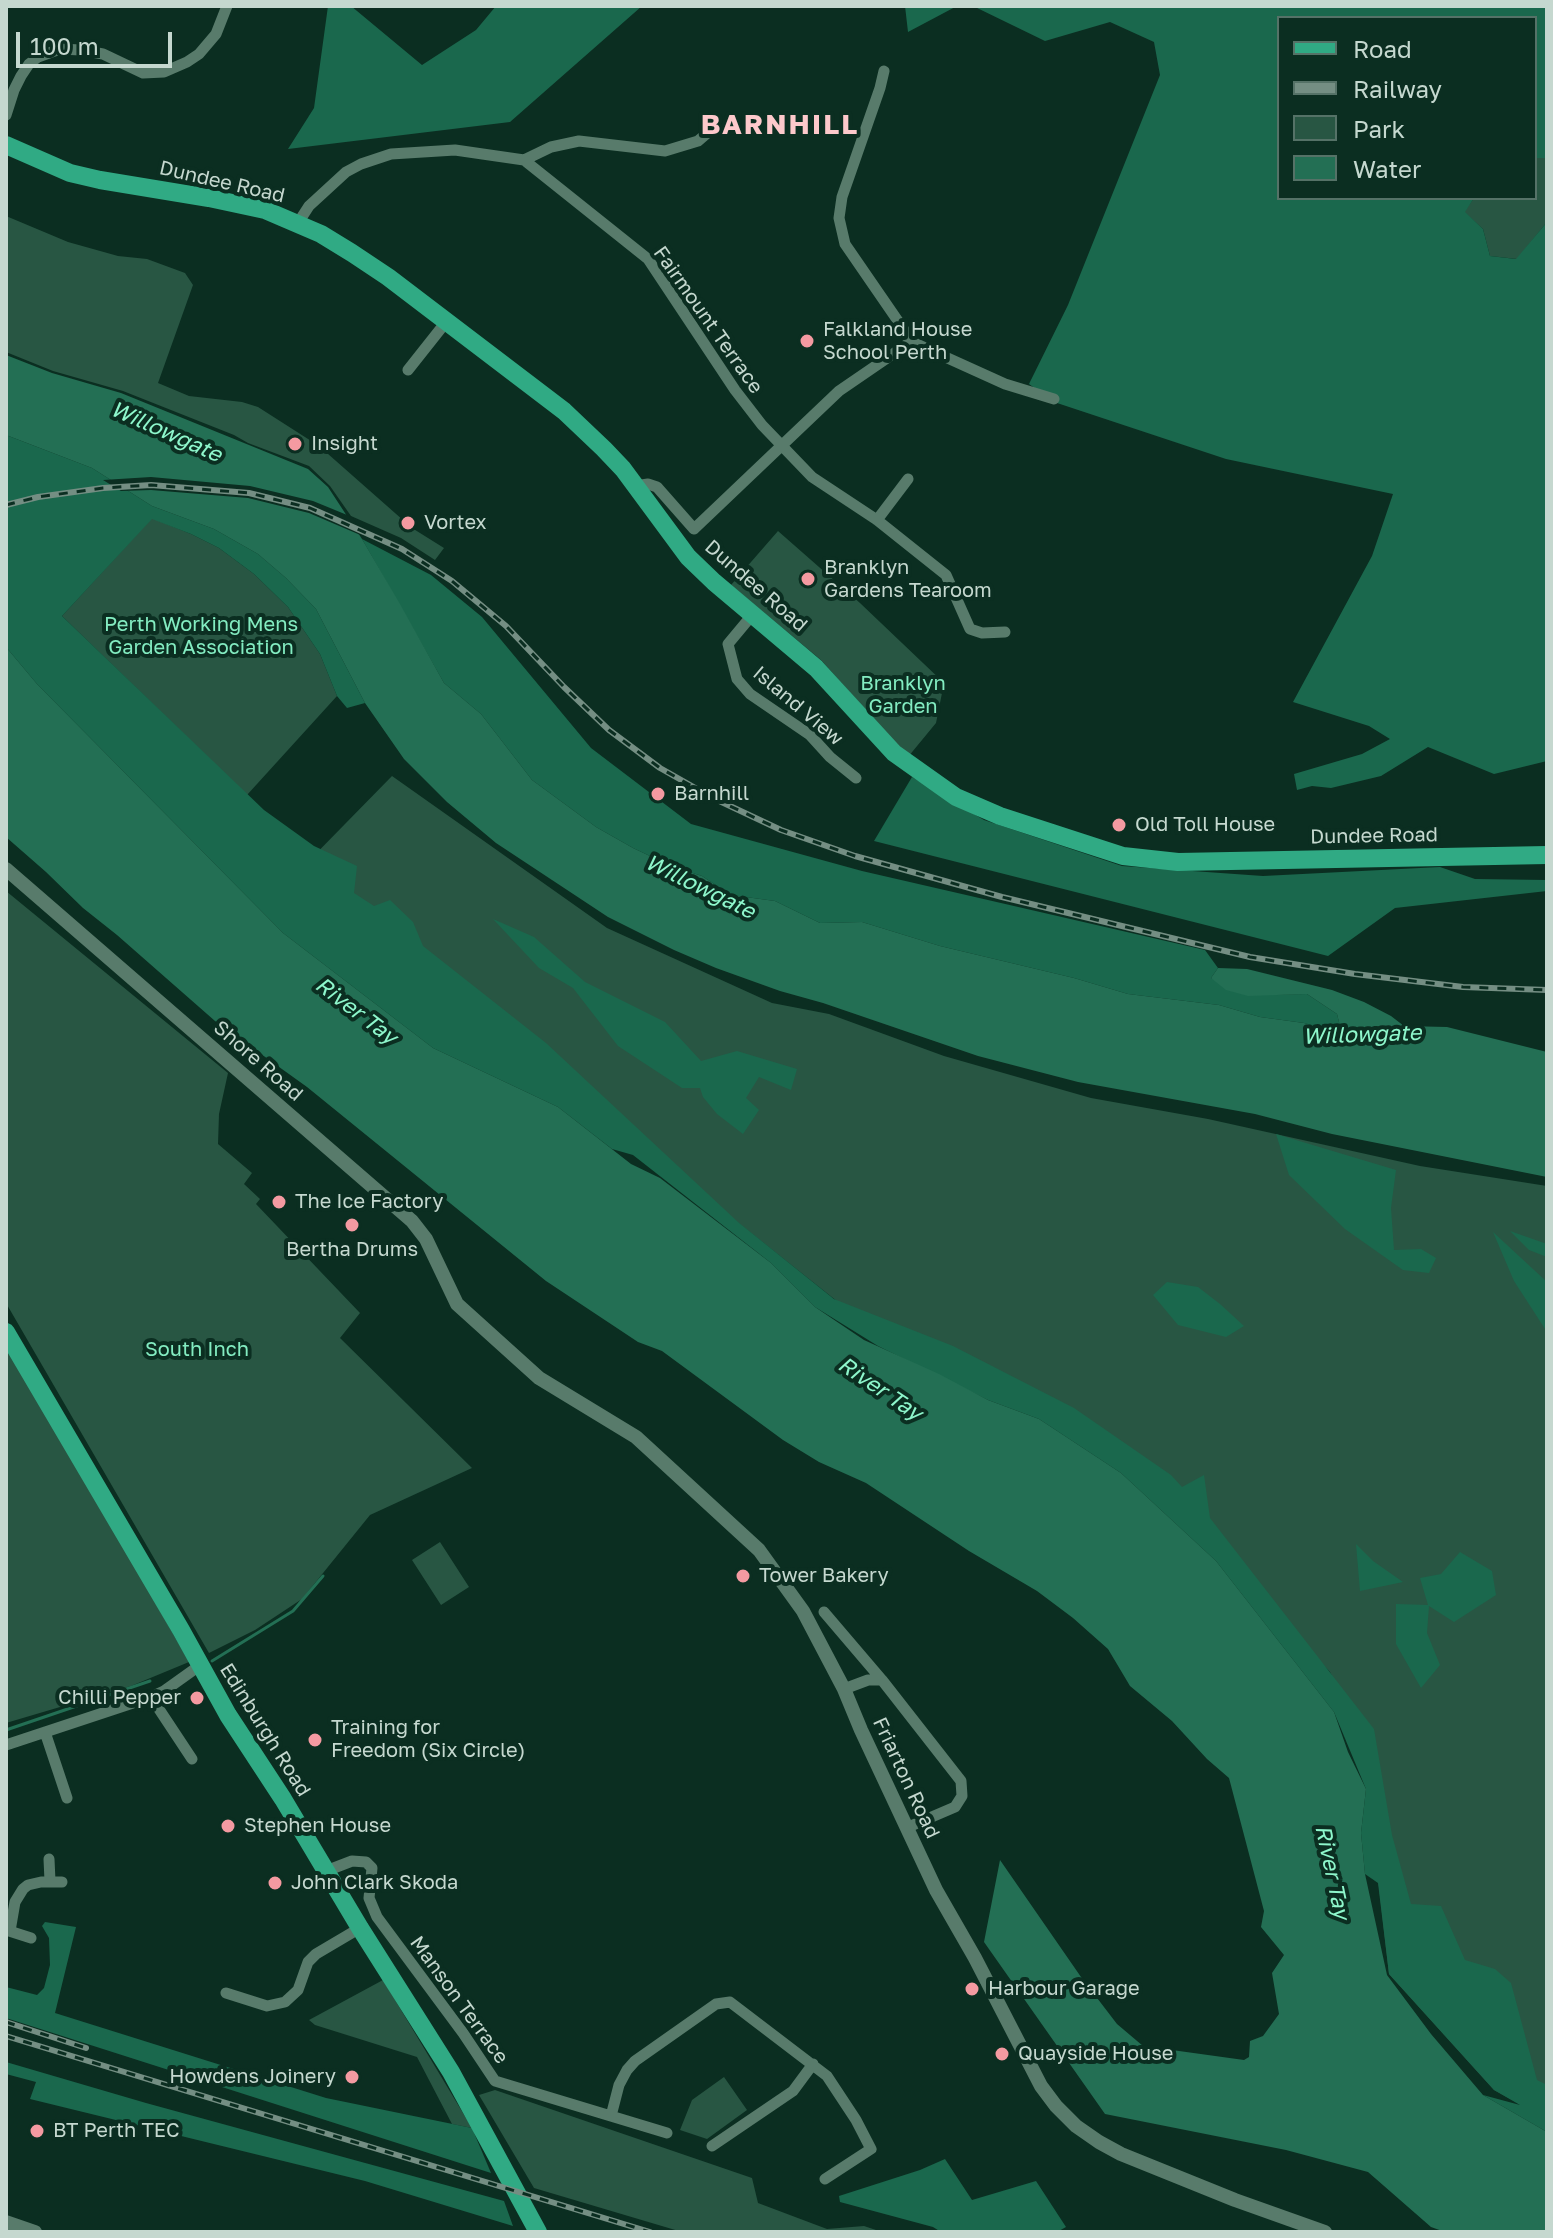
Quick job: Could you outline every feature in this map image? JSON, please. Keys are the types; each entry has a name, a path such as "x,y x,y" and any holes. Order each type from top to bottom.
{"main road":[{"name":"Dundee Road","path":"6,145 70,173 265,210 298,223 352,253 564,411 604,449 688,557 816,668 894,753 956,797 1000,816 1123,856 1178,862 1547,855"},
{"name":"Edinburgh Road","path":"6,1332 228,1715 451,2072 538,2232"}],"street":[{"path":"6,115 21,76 38,57 60,49 81,50 103,54 143,73 164,72 199,54 216,34 227,6"},
{"path":"884,71 842,197 839,218 845,244 910,341 1005,384 1054,399"},
{"path":"298,223 309,206 346,172 391,154 455,150 524,160 551,147 579,141 665,151 698,141 712,129"},
{"name":"Fairmount Terrace","path":"524,160 648,259 735,390 762,425 812,477 877,520 946,575 970,629 982,633 1005,632"},
{"path":"408,370 446,322"},
{"path":"635,486 648,484 657,487 694,529 839,391 910,341"},
{"path":"877,520 908,479"},
{"name":"Island View","path":"753,614 728,644 737,679 750,694 810,735 830,757 856,778"},
{"name":"Shore Road","path":"6,869 412,1221 426,1239 457,1304"},
{"name":"Friarton Road","path":"457,1304 539,1378 636,1437 759,1550 803,1611 844,1689 936,1890 1041,2086 1056,2106 1076,2126 1099,2142 1135,2159 1235,2200 1325,2232"},
{"path":"824,1612 961,1781 962,1796 955,1807 906,1828"},
{"path":"6,1745 151,1697 199,1666"},
{"path":"844,1689 868,1680 882,1680"},
{"path":"151,1697 192,1759"},
{"path":"45,1732 67,1798"},
{"path":"31,1938 8,1931 19,1893 28,1885 56,1882 49,1859"},
{"name":"Manson Terrace","path":"326,1871 352,1861 366,1862 372,1868 369,1898 377,1917 495,2081 667,2133"},
{"path":"226,1993 267,2006 285,2002 298,1990 308,1962 316,1954 360,1928"},
{"path":"611,2116 619,2085 635,2061 716,2004 730,2002 827,2076 856,2120 871,2149 825,2179"},
{"path":"712,2146 793,2091 813,2064"},
{"path":"6,2222 35,2232"}],"green space":[{"path":"1537,158 1547,158 1547,222 1517,259 1490,256 1483,229 1464,212 1473,200 1537,200"},
{"path":"6,216 68,242 118,256 147,259 185,273 193,285 158,383 189,396 242,402 258,407 319,446 412,528 444,548 435,560 401,538 351,516 330,486 309,466 123,391 53,371 6,352"},
{"name":"Perth Working Mens Garden Association","path":"152,518 219,548 254,574 288,607 320,654 337,696 247,795 62,616"},
{"name":"Branklyn Garden","path":"778,531 944,683 936,723 908,757 821,660 731,585"},
{"path":"392,776 607,928 772,1003 829,1014 944,1056 1091,1098 1208,1119 1420,1166 1547,1186 1547,2119 1494,2090 1389,1974 1361,1733 1330,1672 1123,1453 886,1340 297,873"},
{"name":"South Inch","path":"6,891 228,1073 219,1114 218,1144 252,1173 244,1184 260,1199 256,1204 360,1313 340,1338 472,1468 370,1515 302,1599 255,1630 209,1653 6,1303"},
{"path":"6,1340 189,1662 131,1686 6,1723"},
{"path":"440,1542 469,1587 441,1605 412,1560"},
{"path":"383,1980 472,2128 452,2124 417,2057 315,2025 309,2020"},
{"path":"724,2077 747,2110 707,2139 680,2130 692,2100"},
{"path":"495,2090 752,2178 758,2203 827,2229 864,2226 882,2232 682,2232 534,2188 479,2095"}],"shaded area":[{"path":"328,6 351,6 422,65 476,30 496,6 642,6 510,122 288,149 314,108"},
{"path":"905,6 957,6 908,32"},
{"path":"973,6 1547,6 1547,158 1537,158 1537,16 1277,16 1277,200 1473,200 1465,212 1483,229 1490,256 1516,259 1547,222 1547,761 1494,774 1428,747 1381,776 1331,788 1312,786 1297,790 1294,774 1362,754 1390,739 1369,726 1293,702 1372,556 1393,494 1226,459 1054,402 1029,384 1068,305 1160,75 1154,42 1110,22 1045,41"},
{"path":"6,435 92,468 152,506 214,529 258,554 316,609 365,703 347,708 337,696 320,654 288,607 254,574 219,548 152,519 62,616 264,810 314,846 357,866 354,893 374,906 390,900 413,922 423,946 546,1043 738,1222 834,1299 953,1346 1074,1408 1171,1475 1182,1487 1204,1475 1210,1518 1374,1729 1392,1835 1411,1904 1441,1906 1465,1960 1495,1969 1511,1983 1537,2080 1547,2085 1547,2132 1483,2095 1520,2105 1494,2090 1389,1974 1378,1883 1365,1874 1361,1833 1366,1789 1334,1712 1216,1561 1121,1473 1039,1419 988,1400 878,1346 815,1307 771,1263 633,1155 612,1149 558,1107 433,1048 283,933 37,684 6,647"},
{"path":"362,539 431,575 482,617 591,748 691,824 862,871 1205,950 1218,968 1211,978 1246,995 1307,994 1337,1014 1340,1026 1322,1028 1260,1017 1219,1005 1128,994 940,946 862,922 820,923 775,901 731,895 702,876 633,848 596,827 532,780 481,714 444,683"},
{"path":"912,777 984,820 1122,866 1263,876 1440,867 1475,879 1547,880 1547,891 1395,908 1328,956 874,841"},
{"path":"493,919 534,937 585,982 665,1022 701,1061 737,1051 797,1069 791,1090 759,1077 746,1098 759,1110 743,1134 717,1114 703,1097 700,1088 682,1088 618,1046 573,988 539,968"},
{"path":"1276,1134 1396,1170 1391,1208 1394,1250 1421,1249 1436,1258 1429,1273 1403,1270 1345,1229 1289,1175"},
{"path":"1510,1231 1547,1244 1547,1257 1529,1250"},
{"path":"1493,1232 1547,1282 1547,1332 1514,1281"},
{"path":"1167,1282 1198,1287 1244,1326 1226,1337 1178,1325 1153,1295"},
{"path":"1356,1544 1373,1561 1403,1582 1360,1591"},
{"path":"1460,1552 1492,1571 1496,1595 1454,1622 1429,1606 1427,1633 1440,1665 1421,1688 1396,1644 1396,1604 1428,1605 1420,1578 1441,1574"},
{"path":"45,1922 76,1927 55,2013 326,2098 472,2128 491,2173 6,2018 6,1987 37,1995 44,1988 50,1965 49,1938 42,1926"},
{"path":"6,2062 504,2201 513,2226 365,2181 30,2099 36,2082 6,2074"},
{"path":"945,2159 972,2200 1036,2181 1066,2227 1057,2232 941,2232 933,2227 840,2202 839,2196"}],"water":[{"name":"Willowgate","path":"6,355 52,373 121,393 308,469 328,487 362,539 444,683 481,714 532,780 596,827 633,848 702,876 731,895 775,901 820,923 862,922 940,946 1128,994 1219,1005 1260,1017 1322,1028 1340,1026 1337,1014 1307,994 1248,996 1226,990 1211,978 1218,968 1247,969 1332,990 1364,1002 1404,1026 1447,1027 1547,1052 1547,1177 1332,1134 1255,1114 1078,1082 978,1056 716,968 608,917 496,843 447,802 404,759 365,703 316,609 258,554 214,529 152,506 92,468 6,435"},
{"name":"River Tay","path":"6,647 37,684 283,933 433,1048 558,1107 631,1164 660,1178 771,1263 815,1307 864,1340 988,1400 1039,1419 1121,1473 1216,1561 1334,1712 1348,1752 1366,1789 1361,1833 1365,1874 1387,1975 1431,2034 1483,2095 1547,2132 1547,2232 1445,2232 1431,2227 1368,2172 1286,2150 1105,2114 984,1942 1000,1860 1117,2024 1143,2046 1244,2060 1249,2057 1250,2041 1263,2036 1279,2014 1272,1973 1284,1955 1261,1927 1264,1911 1229,1778 1172,1721 1130,1686 1108,1649 1073,1618 1037,1591 969,1551 866,1483 819,1462 783,1440 662,1351 638,1342 546,1281 307,1087 215,1021 83,908 6,837"}],"pier":[{"path":"151,477 250,486 313,501 352,517 365,537 309,513 248,498 151,490 121,491 103,480"}],"waterway":[{"path":"212,1661 293,1611 323,1576"},
{"path":"6,1730 150,1681"}],"railway":[{"path":"6,505 103,488 151,485 249,493 310,508 402,549 452,581 506,626 609,730 660,768 713,798 781,830 855,856 1002,897 1250,957 1463,987 1547,990"},
{"path":"6,2022 86,2048"},
{"path":"6,2036 650,2232"}],"place":[{"name":"Falkland House School Perth","path":"807,341"},
{"name":"Insight","path":"295,444"},
{"name":"Vortex","path":"408,523"},
{"name":"Branklyn Gardens Tearoom","path":"808,579"},
{"name":"Barnhill","path":"658,794"},
{"name":"Old Toll House","path":"1119,825"},
{"name":"The Ice Factory","path":"279,1202"},
{"name":"Bertha Drums","path":"352,1225"},
{"name":"Tower Bakery","path":"743,1576"},
{"name":"Chilli Pepper","path":"197,1698"},
{"name":"Training for Freedom (Six Circle)","path":"315,1740"},
{"name":"Stephen House","path":"228,1826"},
{"name":"John Clark Skoda","path":"275,1883"},
{"name":"Harbour Garage","path":"972,1989"},
{"name":"Quayside House","path":"1002,2054"},
{"name":"Howdens Joinery","path":"352,2077"},
{"name":"BT Perth TEC","path":"37,2131"}],"district":[{"name":"BARNHILL","path":"780,125"}]}
